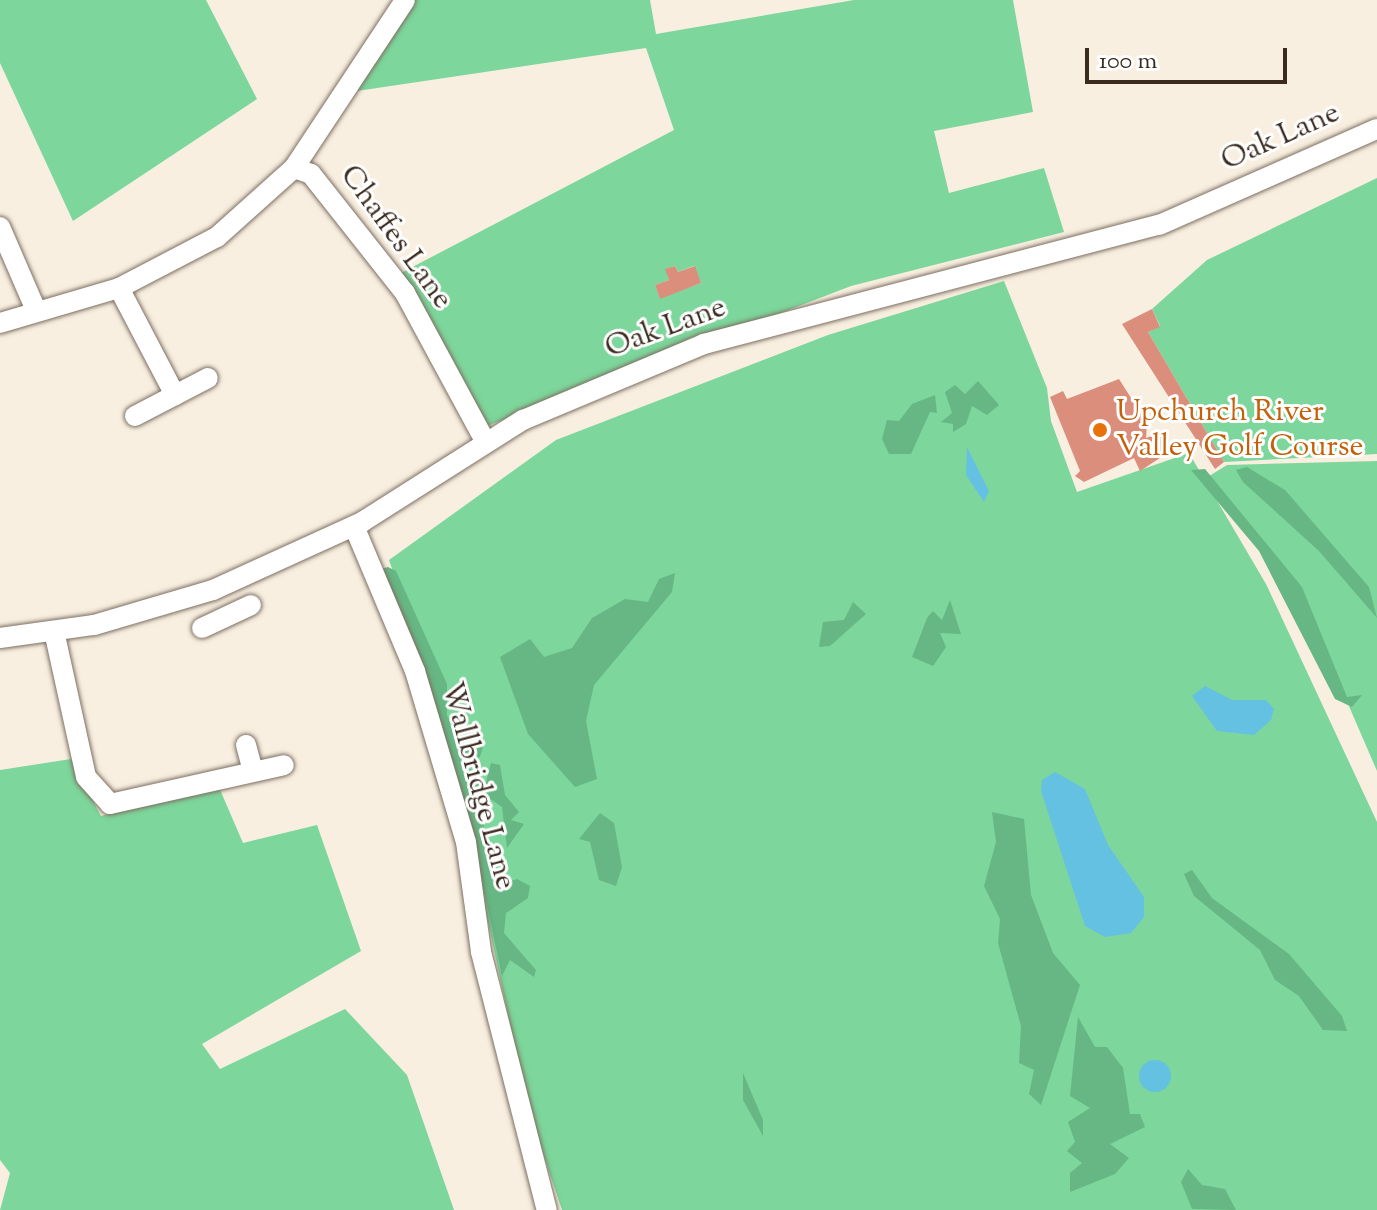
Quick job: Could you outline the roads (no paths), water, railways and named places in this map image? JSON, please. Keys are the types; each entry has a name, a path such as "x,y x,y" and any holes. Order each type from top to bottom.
{"street":[{"path":"294,168 405,0"},
{"name":"Oak Lane","path":"0,638 54,631 213,590 354,526 485,441 704,344 1159,225 1377,129"},
{"name":"Chaffes Lane","path":"0,323 35,308 119,288 217,237 294,168 311,174 405,293 485,441"},
{"path":"0,227 35,308"},
{"path":"119,288 175,395"},
{"path":"135,416 208,378"},
{"name":"Wallbridge Lane","path":"354,526 415,671 466,842 481,952 547,1210"},
{"path":"213,590 226,617"},
{"path":"202,628 251,605"},
{"path":"54,631 86,777 101,798 129,805 284,765"},
{"path":"246,745 253,771"}],"water":[{"path":"967,447 989,491 984,502 966,475"},
{"path":"1205,686 1232,700 1266,700 1274,709 1271,720 1254,735 1217,731 1192,696"},
{"path":"1055,772 1085,789 1108,845 1144,897 1144,917 1131,933 1105,937 1085,926 1041,791 1042,780"},
{"path":"1155,1060 1166,1065 1171,1076 1166,1087 1155,1092 1144,1087 1139,1076 1144,1065"}],"place":[{"name":"Upchurch River Valley Golf Course","path":"1100,430"}]}
